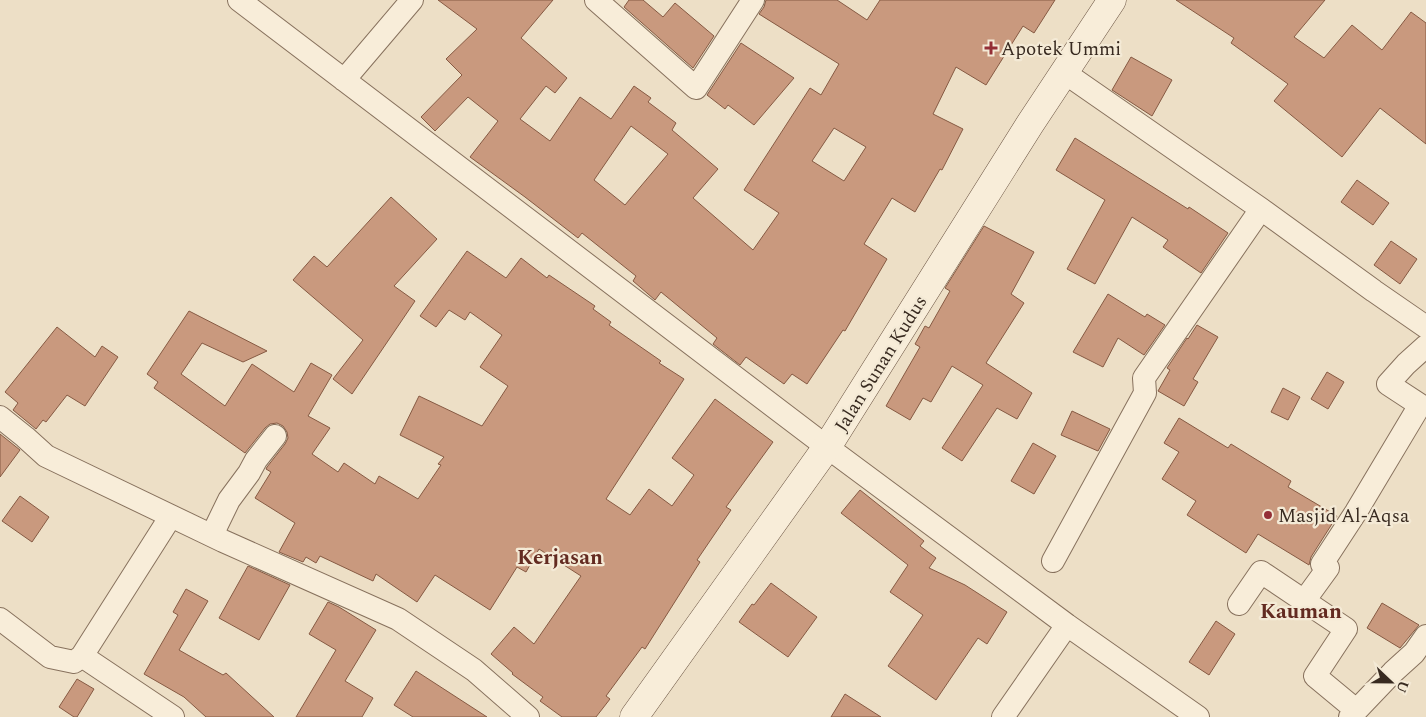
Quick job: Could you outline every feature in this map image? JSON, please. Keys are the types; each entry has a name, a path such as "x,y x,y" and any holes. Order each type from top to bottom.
{"main road":[{"name":"Jalan Sunan Kudus","path":"634,717 827,447 1019,141 1112,0"}],"street":[{"path":"239,0 827,447 1067,625 1198,717"},
{"path":"344,80 412,0"},
{"path":"596,0 696,88 753,0"},
{"path":"1065,73 1261,209 1426,327"},
{"path":"1054,561 1145,393 1144,378 1261,209"},
{"path":"1304,601 1328,568 1322,564 1423,407 1388,384 1426,346"},
{"path":"1,421 25,437 46,456 212,535 398,619 474,670 528,717"},
{"path":"212,535 229,500 275,436"},
{"path":"1,622 50,657 74,662 82,656 171,516"},
{"path":"1239,604 1261,572 1346,629 1316,676 1353,713 1414,653 1426,636"},
{"path":"1003,717 1067,625"},
{"path":"82,656 173,717"}],"building":[{"path":"438,0 553,0 521,38 567,78 555,93 546,86 520,119 550,141 580,97 611,119 634,86 651,98 648,102 676,123 672,130 718,169 693,198 753,250 779,213 744,190 810,88 821,95 839,64 759,14 766,0 837,0 867,20 880,0 1055,0 1034,33 1023,26 986,85 956,67 933,114 963,129 942,170 940,169 915,212 892,198 864,244 887,259 845,331 843,330 807,384 792,374 784,384 746,357 740,365 713,344 717,338 661,292 655,300 633,281 636,276 582,233 578,238 470,157 498,121 468,97 435,131 421,117 462,75 446,59 477,29","holes":["631,126 668,154 625,205 594,180","834,128 866,147 844,181 812,161"]},
{"path":"629,0 643,0 663,17 675,3 714,36 693,68 624,7"},
{"path":"1176,0 1325,0 1294,37 1324,58 1352,25 1382,50 1411,12 1426,23 1426,144 1380,108 1342,157 1274,101 1288,84 1231,43 1234,38"},
{"path":"741,43 794,78 754,125 728,105 725,109 707,95"},
{"path":"1131,57 1172,80 1152,116 1112,90"},
{"path":"1075,138 1188,209 1189,207 1228,233 1201,273 1163,247 1168,240 1132,217 1095,284 1067,269 1105,200 1056,170"},
{"path":"1357,180 1389,203 1373,225 1341,202"},
{"path":"391,197 437,239 394,286 415,301 352,394 333,379 363,340 293,280 314,256 327,267"},
{"path":"984,226 1034,252 1011,294 1024,303 986,363 1032,393 1017,419 997,408 962,461 942,448 983,385 952,366 931,402 923,398 910,420 886,406 920,347 915,344 925,326 929,328 950,291 945,288"},
{"path":"1391,241 1417,259 1400,284 1374,265"},
{"path":"467,251 506,278 521,258 547,278 549,275 595,306 593,309 611,322 609,325 661,361 659,363 684,379 606,499 630,515 649,489 672,506 694,475 672,458 715,399 773,442 726,507 731,510 697,560 700,562 645,649 642,647 606,696 610,699 596,717 562,717 540,701 543,697 512,674 491,654 514,627 534,644 581,576 539,549 526,572 517,567 490,610 435,575 417,602 376,574 373,581 320,556 316,563 306,557 303,562 279,552 295,523 255,498 271,472 266,469 267,467 288,438 283,426 277,423 270,424 245,453 154,388 158,382 147,374 189,311 267,351 243,362 202,343 181,374 225,406 252,364 294,392 311,363 332,375 308,416 330,428 312,454 338,472 344,463 375,484 379,476 418,499 441,465 438,464 444,457 400,435 419,396 482,426 508,386 480,367 502,335 470,312 465,320 449,310 436,327 420,316"},
{"path":"1108,294 1145,317 1147,314 1165,325 1144,355 1118,338 1103,367 1073,352"},
{"path":"1197,325 1218,337 1193,379 1198,382 1184,406 1158,391 1170,370 1167,368"},
{"path":"57,327 95,357 102,346 118,357 85,406 67,395 46,422 43,420 36,429 13,410 18,403 5,392"},
{"path":"1327,372 1344,382 1328,409 1311,399"},
{"path":"1283,388 1300,397 1288,420 1271,412"},
{"path":"1072,411 1110,429 1098,451 1061,435"},
{"path":"1179,418 1228,448 1231,444 1291,481 1288,487 1337,516 1311,557 1309,565 1258,534 1246,553 1187,515 1196,501 1162,479 1179,452 1164,443"},
{"path":"0,434 20,450 0,477"},
{"path":"1033,443 1056,456 1034,494 1011,481"},
{"path":"860,490 924,541 920,546 936,558 929,568 965,585 1007,612 987,644 978,638 936,700 888,666 923,615 890,592 908,565 841,513"},
{"path":"20,496 49,517 32,542 2,521"},
{"path":"248,566 290,585 259,640 219,618"},
{"path":"771,583 817,617 788,657 739,622"},
{"path":"186,589 208,601 179,650 223,675 226,673 274,717 206,717 184,697 144,674 178,615 173,612"},
{"path":"328,602 376,630 345,681 373,698 362,717 296,717 336,650 309,634"},
{"path":"1382,603 1419,625 1400,648 1367,628"},
{"path":"1216,621 1235,634 1209,675 1189,662"},
{"path":"416,671 487,717 413,717 394,705"},
{"path":"77,679 94,689 77,717 74,717 59,707"},
{"path":"845,694 881,717 831,717"}],"place":[{"name":"Apotek Ummi","path":"991,48"},
{"name":"Masjid Al-Aqsa","path":"1268,515"}],"district":[{"name":"Kerjasan","path":"560,557"},
{"name":"Kauman","path":"1301,611"}]}
